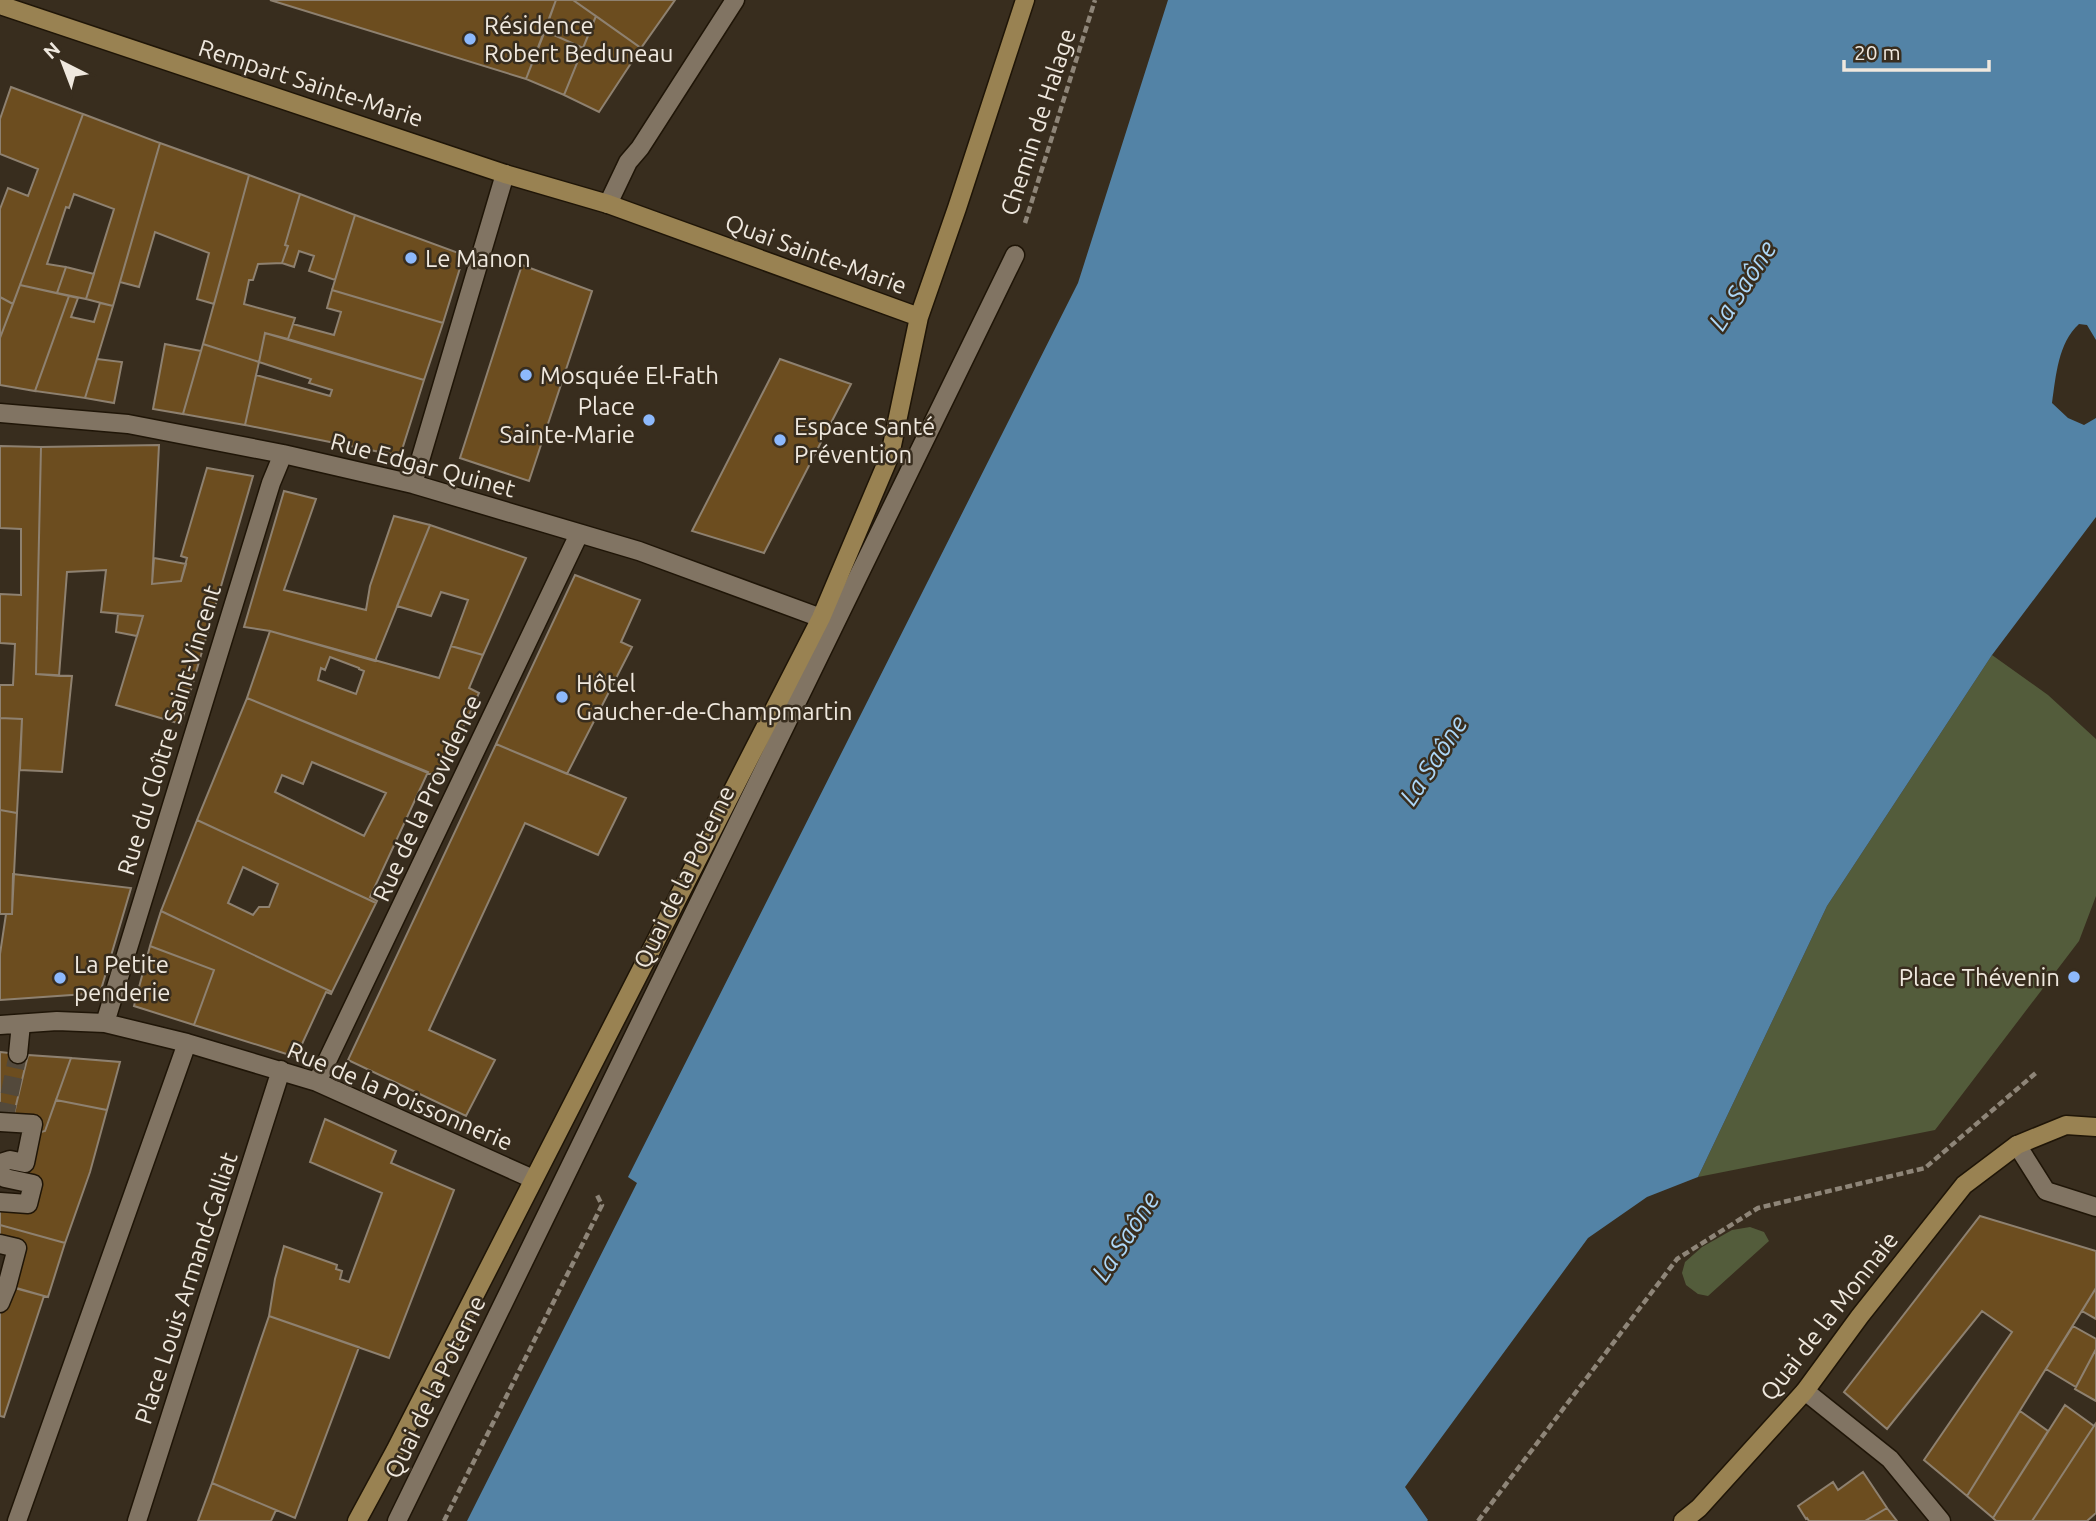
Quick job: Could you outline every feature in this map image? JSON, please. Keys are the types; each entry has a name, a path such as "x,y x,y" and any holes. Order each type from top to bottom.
{"main road":[{"name":"Quai Sainte-Marie","path":"608,204 919,317 1026,0"},
{"name":"Rempart Sainte-Marie","path":"0,5 505,174 608,204"},
{"name":"Quai de la Poterne","path":"357,1521 821,618 890,455 919,317"},
{"path":"2017,1145 2066,1125 2096,1127"},
{"name":"Quai de la Monnaie","path":"1682,1521 1699,1508 1805,1391 1860,1316 1964,1185 2017,1145"}],"street":[{"path":"608,204 628,162 640,148 735,0"},
{"path":"413,484 505,174"},
{"name":"Quai de la Poterne","path":"397,1521 1015,255"},
{"name":"Rue Edgar Quinet","path":"0,413 128,424 283,454 413,484 639,551 821,618"},
{"name":"Rue du Cloître Saint-Vincent","path":"105,1023 271,482 283,454"},
{"name":"Rue de la Providence","path":"317,1082 579,534"},
{"name":"Rue de la Poissonnerie","path":"0,1024 57,1021 105,1023 281,1070 317,1082 533,1179"},
{"path":"18,1054 21,1024"},
{"path":"17,1521 187,1043"},
{"name":"Place Louis Armand-Calliat","path":"137,1521 281,1070"},
{"path":"0,1202 28,1204 33,1184 5,1178 0,1171 1,1163 10,1160 25,1163 33,1124 1,1125"},
{"path":"2017,1145 2046,1191 2096,1207"},
{"path":"0,1244 17,1248 0,1303"},
{"path":"1805,1391 1890,1459 1941,1521"}],"path":[{"name":"Chemin de Halage","path":"1015,255 1096,0"},
{"path":"1478,1521 1677,1259 1758,1208 1925,1168 2037,1073"},
{"path":"444,1521 602,1205 577,1155"}],"green space":[{"path":"1992,655 2048,695 2096,739 2096,896 2079,941 1935,1130 1698,1177 1827,906"},
{"path":"1750,1227 1764,1232 1769,1241 1708,1296 1698,1294 1686,1285 1682,1273 1685,1262 1702,1247 1732,1230"}],"water":[{"name":"La Saône","path":"1168,0 2096,0 2096,340 2087,325 2079,324 2072,332 2059,360 2052,403 2068,418 2084,425 2096,418 2096,517 1992,655 1827,906 1698,1177 1647,1197 1588,1238 1405,1487 1427,1521 467,1521 637,1183 628,1177 1078,283"}],"building":[{"name":"Résidence Robert Beduneau","path":"270,0 556,0 526,79"},
{"path":"556,0 573,0 596,16 583,48 545,31"},
{"path":"573,0 675,0 641,48"},
{"path":"596,16 641,48 599,112 564,95"},
{"path":"545,31 583,48 564,95 526,79"},
{"path":"11,87 83,114 13,304 0,297 0,209 8,188 28,196 38,169 0,154 0,119"},
{"path":"83,114 160,143 113,306 86,299 114,209 74,194 69,208 66,207 47,264 66,267 57,293 20,285"},
{"path":"160,143 249,175 214,304 197,299 209,253 155,232 139,287 120,282"},
{"path":"249,175 300,194 282,263 258,264 253,280 249,280 244,304 295,318 288,339 265,333 259,362 203,344"},
{"path":"300,194 355,215 335,280 309,271 314,256 299,251 294,267 282,263"},
{"path":"355,215 464,255 443,323 332,290"},
{"name":"Mosquée El-Fath","path":"522,265 592,291 529,481 460,458"},
{"path":"66,267 94,274 86,299 57,293"},
{"path":"20,285 69,296 35,391 0,385 0,338"},
{"path":"332,290 443,323 424,380 288,339 293,324 334,335 341,312 327,308"},
{"path":"69,296 78,298 71,317 94,322 100,303 113,306 85,398 35,391"},
{"path":"0,297 13,304 0,338"},
{"path":"265,333 424,380 400,456 245,425 256,375 330,396 332,390 309,383 311,379 259,362"},
{"path":"165,344 201,351 183,414 153,409"},
{"path":"203,344 259,362 245,425 183,414"},
{"path":"97,359 122,362 114,403 85,398"},
{"name":"Espace Santé Prévention","path":"780,359 851,384 764,553 692,531"},
{"path":"159,445 152,584 181,581 187,558 181,556 207,468 253,476 181,724 116,705 143,616 101,612 106,570 67,572 59,676 36,674 41,447"},
{"path":"0,446 41,447 36,674 72,676 62,772 20,770 22,719 0,718 0,685 13,685 15,644 0,643 0,594 21,595 21,529 0,528"},
{"path":"284,491 316,499 284,590 366,610 370,586 394,516 430,525 375,661 270,631 244,627"},
{"path":"430,525 526,558 483,655 451,646 468,600 441,592 431,616 397,606"},
{"path":"154,558 186,564 181,581 152,584"},
{"name":"Hôtel Gaucher-de-Champmartin","path":"575,575 640,600 621,642 632,647 567,774 496,744"},
{"path":"118,614 143,616 137,636 116,632"},
{"path":"270,631 439,678 451,646 483,655 469,688 479,693 440,778 247,698","holes":["330,657 364,671 356,694 318,680 321,668 325,670"]},
{"path":"247,698 428,772 370,897 377,901 376,903 197,820","holes":["312,762 386,793 364,836 275,792 282,775 303,784"]},
{"path":"0,718 22,719 17,813 0,810"},
{"path":"496,744 626,798 598,855 525,823 429,1030 495,1060 466,1116 348,1060"},
{"path":"0,810 17,813 12,914 0,914"},
{"path":"197,820 376,903 332,992 161,911","holes":["243,867 278,884 269,907 259,907 253,915 228,903"]},
{"path":"13,874 131,888 100,993 0,1000 0,954 6,914 12,914"},
{"path":"161,911 332,992 326,992 296,1057 194,1025 214,970 150,946"},
{"path":"150,946 214,970 194,1025 134,1006"},
{"path":"0,1052 28,1055 12,1122 0,1122"},
{"path":"28,1055 71,1058 45,1131 33,1134 12,1122"},
{"path":"71,1058 120,1062 107,1110 56,1100"},
{"path":"56,1100 107,1110 90,1172 65,1243 0,1225 0,1202 28,1204 33,1184 5,1178 9,1160 25,1163 33,1134 45,1131"},
{"path":"325,1119 396,1151 391,1163 454,1190 389,1358 269,1316 284,1246 337,1265 336,1269 342,1271 340,1279 349,1282 382,1193 310,1162"},
{"path":"1980,1216 2096,1251 2096,1288 1967,1496 1924,1460 2012,1332 1982,1311 1887,1429 1844,1392"},
{"path":"0,1225 65,1243 48,1297 7,1286 17,1248 0,1244"},
{"path":"6,1285 44,1296 4,1417 0,1416 0,1303"},
{"path":"2096,1288 2096,1319 2082,1311"},
{"path":"269,1316 359,1347 295,1518 212,1483"},
{"path":"2073,1326 2096,1339 2096,1349 2076,1387 2046,1369"},
{"path":"2096,1349 2096,1401 2075,1389"},
{"path":"2065,1405 2094,1426 2032,1521 1996,1521 1993,1518"},
{"path":"2020,1411 2048,1431 1993,1518 1967,1496"},
{"path":"2096,1423 2096,1513 2087,1521 2032,1521"},
{"path":"1863,1472 1887,1508 1865,1521 1806,1519 1798,1506 1833,1482 1838,1490"},
{"path":"212,1483 276,1510 271,1521 198,1521"},
{"path":"1887,1508 1897,1521 1865,1521"}],"tunnel":[{"path":"4,1121 18,1054"}],"place":[{"name":"Résidence Robert Beduneau","path":"470,39"},
{"name":"Le Manon","path":"411,258"},
{"name":"Mosquée El-Fath","path":"526,375"},
{"name":"Place Sainte-Marie","path":"649,420"},
{"name":"Espace Santé Prévention","path":"780,440"},
{"name":"Hôtel Gaucher-de-Champmartin","path":"562,697"},
{"name":"Place Thévenin","path":"2074,977"},
{"name":"La Petite penderie","path":"60,978"}]}
